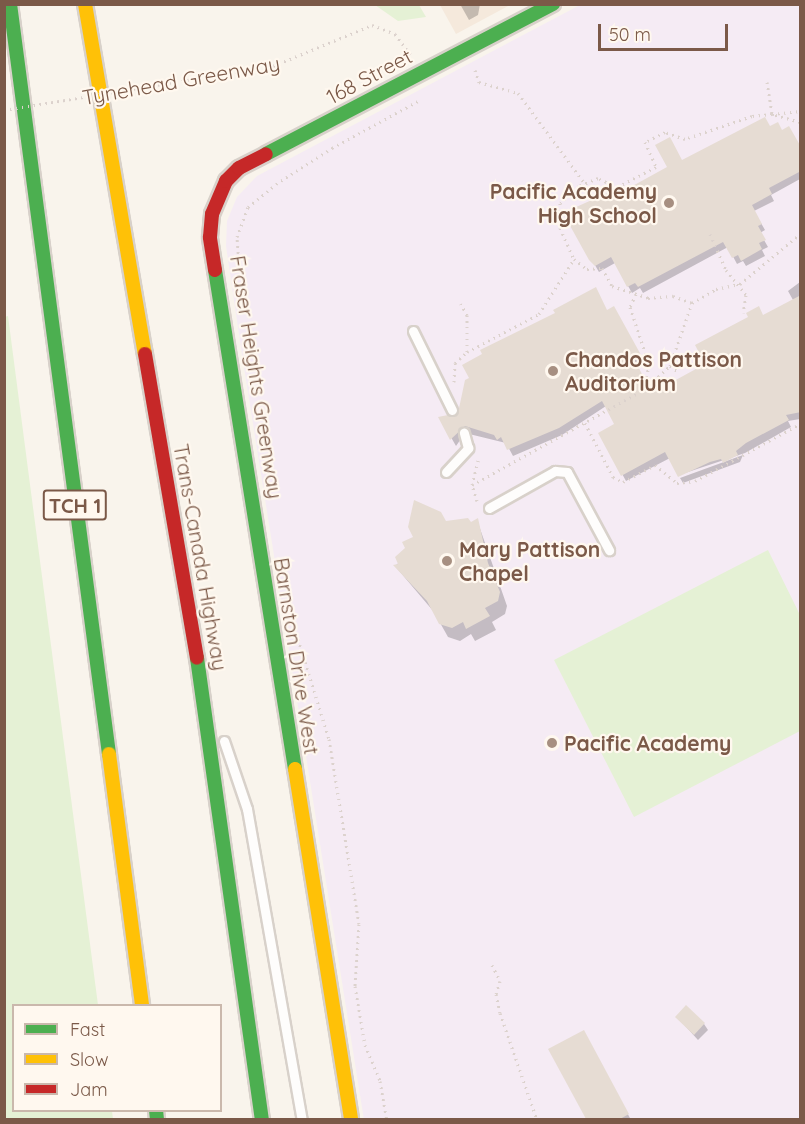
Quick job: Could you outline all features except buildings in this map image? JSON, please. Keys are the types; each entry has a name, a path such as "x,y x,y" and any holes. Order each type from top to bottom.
{"main road":[{"name":"TCH 1","path":"10,4 142,1004"},
{"name":"Trans-Canada Highway","path":"85,4 199,668 262,1119"},
{"name":"168 Street","path":"216,198 240,168 553,4"},
{"name":"Barnston Drive West","path":"216,198 210,237 351,1119"}],"lane":[{"path":"413,331 452,410"},
{"path":"446,472 468,448 464,433"},
{"path":"489,508 555,471 567,472 609,550"},
{"path":"199,668 217,722"},
{"path":"221,733 247,809 302,1119"}],"path":[{"name":"Tynehead Greenway","path":"4,110 273,66 372,25 395,34 410,54"},
{"path":"475,70 479,82 518,93 585,184"},
{"path":"767,82 772,114"},
{"name":"Fraser Heights Greenway","path":"241,283 237,237 248,207 276,184 332,148 422,99"},
{"path":"692,303 673,296 636,294 612,286 602,268 587,269 574,260 561,228 561,203 585,184 598,178 617,187 656,167 645,142 665,132 685,139 752,116 801,111"},
{"path":"772,114 801,122"},
{"path":"710,234 726,270 740,284 746,295 743,313"},
{"path":"477,501 472,485 645,389 670,366 692,303 716,290 740,284 801,234"},
{"path":"453,387 455,363 466,352 539,314 574,260"},
{"path":"636,294 630,307 649,364 645,389"},
{"path":"461,304 467,315 466,352"},
{"path":"670,366 679,372"},
{"path":"585,423 613,477 623,482 655,465 677,483 695,481 801,424"},
{"path":"297,629 329,739 359,924 355,986 365,1045 380,1082 387,1119"},
{"path":"492,965 500,981 496,994 500,1013 537,1119"}],"shaded area":[{"path":"440,5 510,5 456,34"},
{"name":"Pacific Academy","path":"580,5 800,5 800,1119 364,1120 243,361 226,246 227,221 237,197 257,176"}],"green space":[{"path":"375,5 419,5 426,17 398,21"},
{"path":"8,316 98,1004 12,1004 12,1112 112,1112 113,1119 5,1119 4,317"},
{"path":"768,550 800,615 800,731 634,817 554,660"}],"traffic: fast":[{"path":"10,4 109,754"},
{"path":"266,154 553,4"},
{"path":"215,270 295,769"},
{"path":"197,658 262,1120"},
{"path":"156,1112 157,1120"}],"traffic: slow":[{"path":"85,4 145,354"},
{"path":"109,754 142,1004"},
{"path":"295,769 351,1120"}],"traffic: jam":[{"path":"215,270 210,237 212,214 226,181 239,168 266,154"},
{"path":"145,354 197,658"}],"place":[{"name":"Pacific Academy High School","path":"669,203"},
{"name":"Chandos Pattison Auditorium","path":"553,371"},
{"name":"Mary Pattison Chapel","path":"447,561"},
{"name":"Pacific Academy","path":"552,743"}]}
